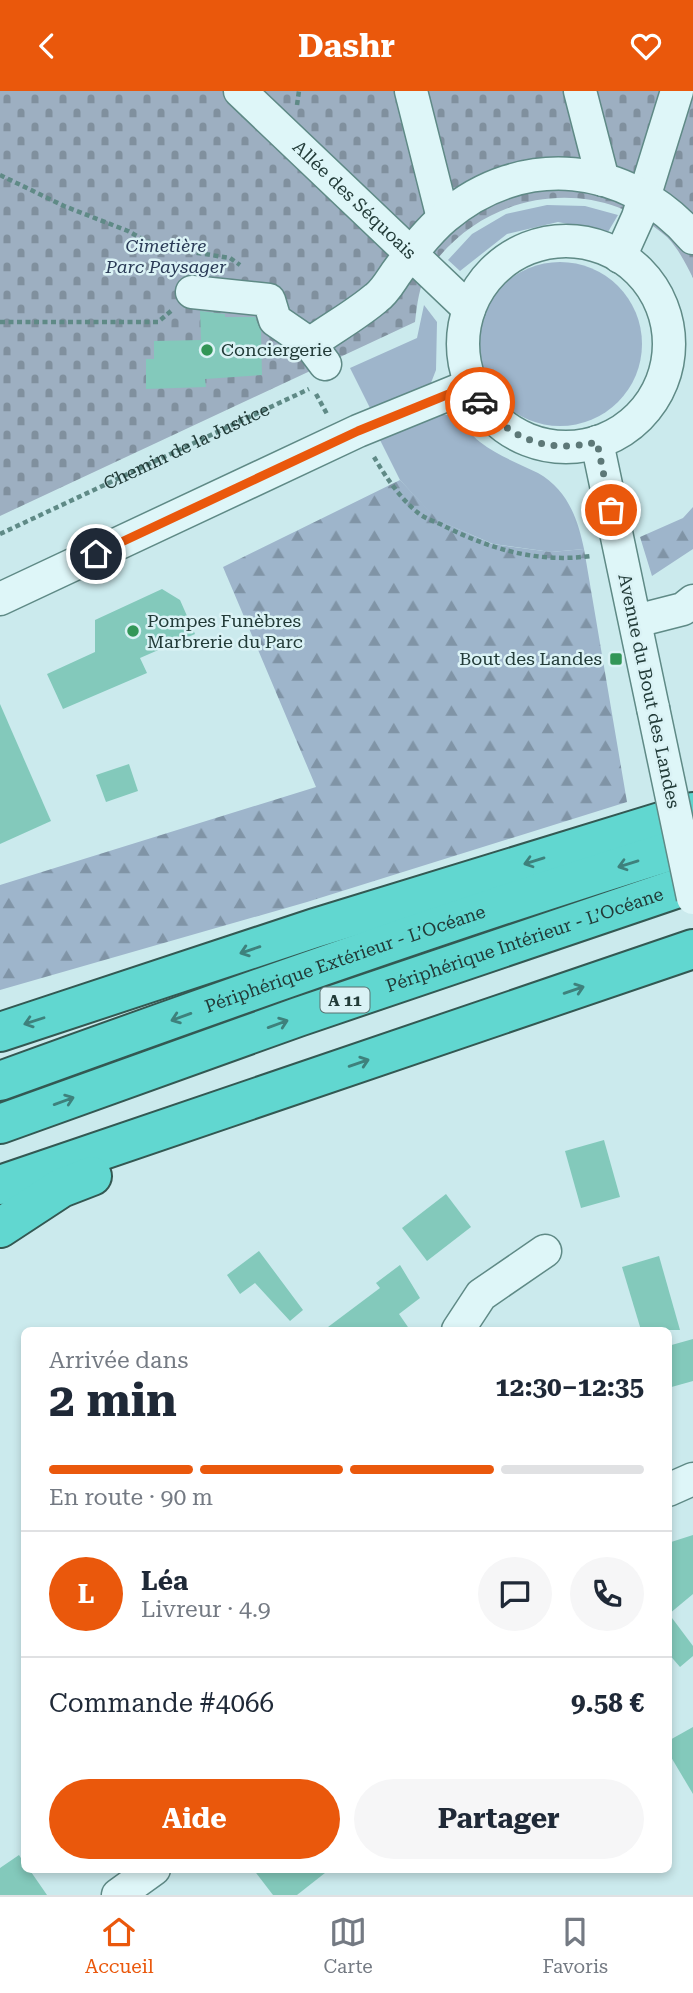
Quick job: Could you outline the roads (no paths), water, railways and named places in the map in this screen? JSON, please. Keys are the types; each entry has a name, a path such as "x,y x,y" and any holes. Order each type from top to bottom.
{"highway":[{"path":"0,1033 315,928 693,812"},
{"name":"Périphérique Extérieur - L’Océane","path":"0,1081 379,946 541,891 693,844"},
{"name":"Périphérique Intérieur - L’Océane","path":"0,1124 298,1017 693,883"},
{"path":"0,1185 693,949"},
{"path":"0,1228 61,1188 243,1117 271,1093"}],"street":[{"name":"Allée des Séquoais","path":"240,91 469,309"},
{"path":"411,91 443,218"},
{"path":"580,91 603,180"},
{"path":"620,257 638,217 677,91"},
{"path":"192,292 269,300 275,320 317,354 379,297 410,255 443,218 478,193 529,175 555,173 603,180 645,195 663,207 693,238"},
{"path":"568,241 595,246 620,257 644,277 657,297 666,319 669,349 663,380 648,407 625,429 597,442 579,446 559,447 523,438 507,429 480,402 465,367 464,328 469,309 488,277 516,255 533,247 568,241"},
{"path":"0,599 358,431 471,385"},
{"name":"Avenue du Bout des Landes","path":"597,442 693,898"},
{"path":"636,621 682,609 693,601"},
{"path":"460,1327 481,1295 545,1251"},
{"path":"672,1488 693,1479"},
{"path":"118,1895 148,1873"}],"place":[{"name":"Conciergerie","path":"207,350"},
{"name":"Pompes Funèbres Marbrerie du Parc","path":"133,631"},
{"name":"Bout des Landes","path":"616,659"}],"park label":[{"name":"Cimetière Parc Paysager","path":"166,256"}]}
